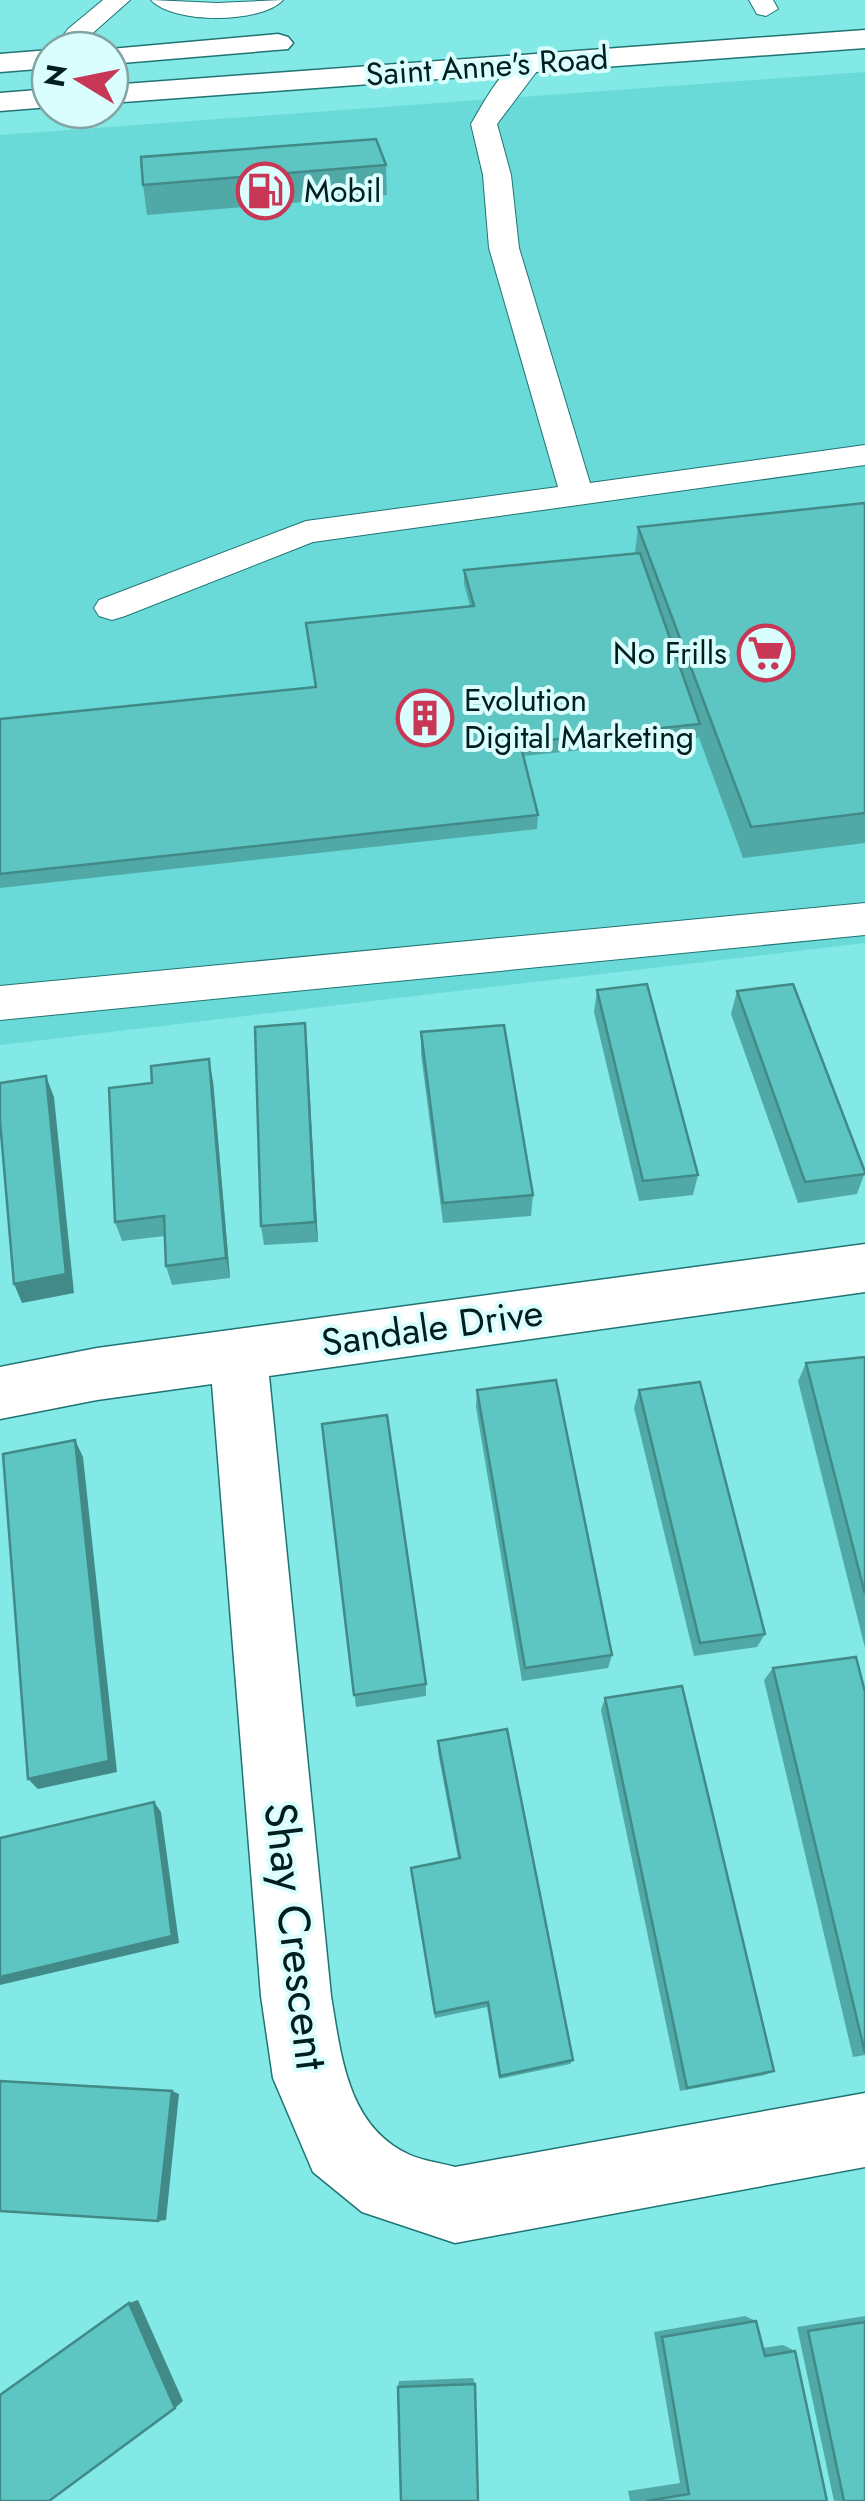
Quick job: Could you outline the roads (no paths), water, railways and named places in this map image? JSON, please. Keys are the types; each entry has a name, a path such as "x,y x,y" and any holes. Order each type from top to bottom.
{"main road":[{"path":"726,12 771,5"},
{"name":"Saint Anne's Road","path":"130,93 865,39"},
{"path":"130,54 309,41"},
{"path":"0,62 30,60"},
{"path":"0,102 30,100"},
{"name":"Sandale Drive","path":"0,1394 97,1374 865,1268"},
{"name":"Shay Crescent","path":"238,1354 296,1996 309,2078 338,2146 388,2186 455,2205 865,2130"}],"lane":[{"path":"82,30 118,0"},
{"path":"162,0 196,10 220,10 272,0"},
{"path":"530,63 501,96 484,124 497,175 504,248 577,494"},
{"path":"112,608 306,532 865,455"},
{"path":"0,1002 865,919"}],"place":[{"name":"Mobil","path":"265,191"},
{"name":"No Frills","path":"766,653"},
{"name":"Evolution Digital Marketing","path":"425,718"}]}
